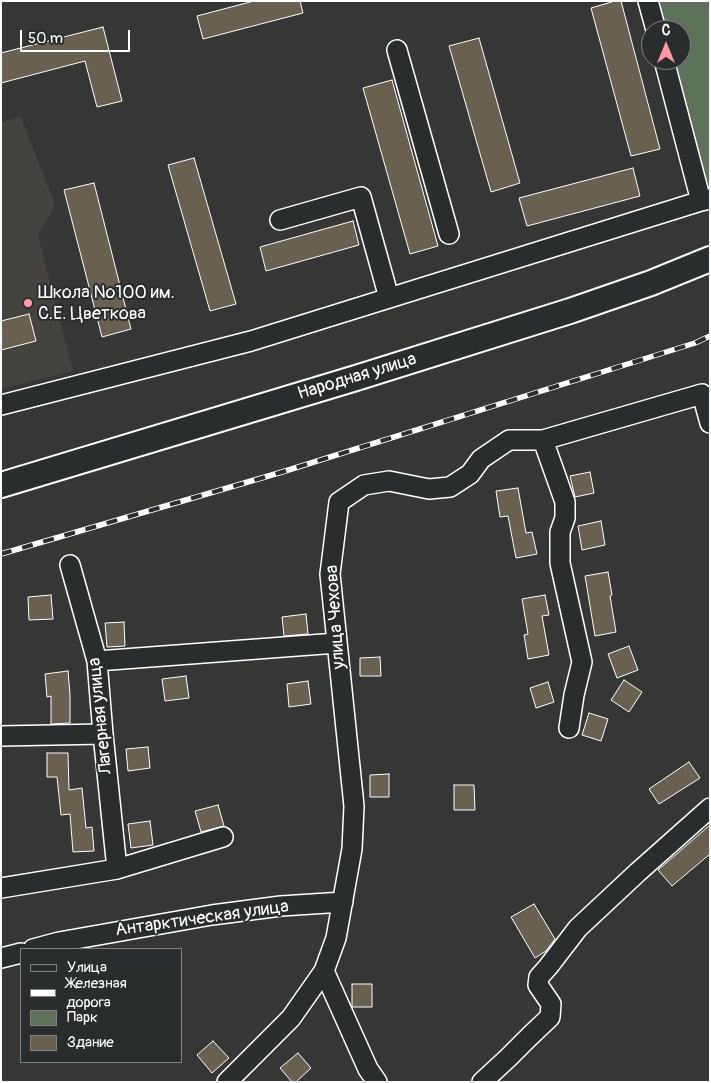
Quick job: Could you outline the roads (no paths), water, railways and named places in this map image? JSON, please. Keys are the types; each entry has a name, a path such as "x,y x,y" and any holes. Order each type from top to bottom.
{"main road":[{"name":"Народная улица","path":"1,485 347,381 570,311 651,283 710,259"}],"street":[{"path":"648,1 653,20"},
{"path":"397,50 449,234"},
{"path":"1,405 251,341 705,200 667,70"},
{"path":"280,220 360,198 389,298"},
{"name":"улица Чехова","path":"227,1082 291,1018 324,971 336,938 343,902 352,849 354,806 330,574 339,502 364,485 389,481 429,489 450,487 470,474 481,459 509,440 543,440 702,394 710,423"},
{"path":"543,440 566,502 565,518 560,532 560,563 582,662 569,728"},
{"name":"Лагерная улица","path":"70,565 97,662 117,869"},
{"path":"97,662 337,643"},
{"path":"1,736 103,734"},
{"path":"482,1082 550,1017 551,1004 538,985 540,977 578,928 710,808"},
{"path":"1,888 117,869 223,837"},
{"name":"Антарктическая улица","path":"37,948 59,942 212,915 281,906 343,902"},
{"path":"1,958 20,953"},
{"path":"324,971 368,1069 377,1082"}],"railway":[{"path":"1,554 282,472 695,343 710,336"}],"place":[{"name":"Школа №100 им. С.Е. Цветкова","path":"28,303"}]}
